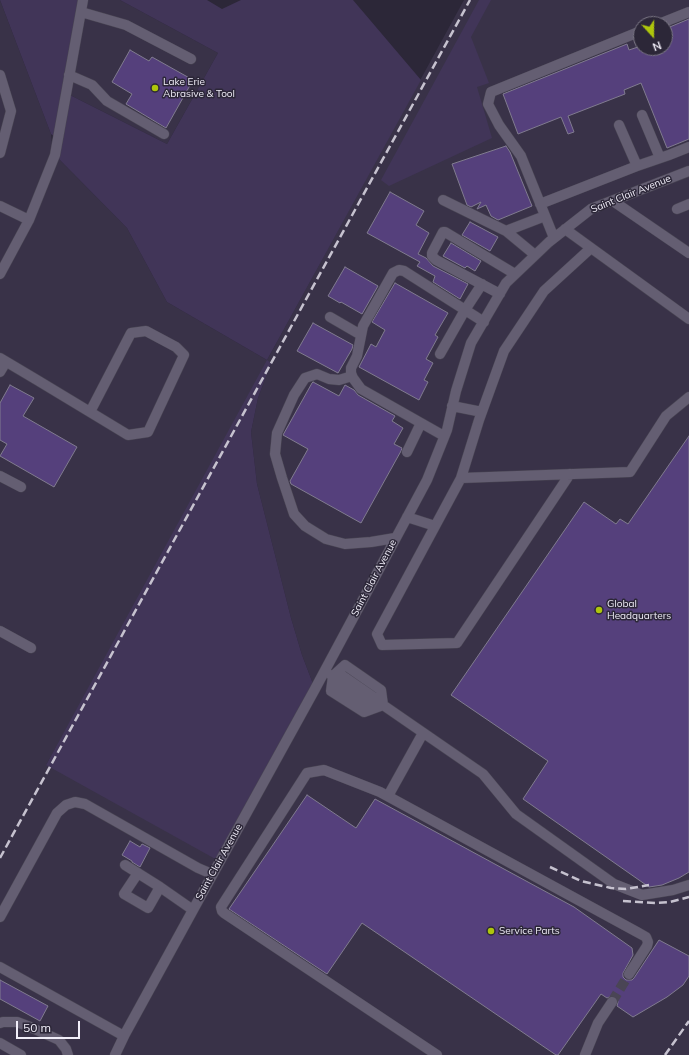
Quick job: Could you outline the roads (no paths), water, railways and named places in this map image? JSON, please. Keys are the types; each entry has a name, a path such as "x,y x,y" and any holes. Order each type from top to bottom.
{"street":[{"path":"0,274 29,220 55,155 83,0"},
{"path":"81,12 126,25 191,59"},
{"path":"673,18 689,12"},
{"path":"554,238 521,156 499,125 488,104 491,92 633,34"},
{"path":"0,75 11,111 0,153"},
{"path":"69,75 92,85 107,101 164,134"},
{"path":"642,115 660,158"},
{"path":"619,125 637,166"},
{"path":"540,204 689,147"},
{"name":"Saint Clair Avenue","path":"115,1055 212,874 329,674 395,538 426,480 447,430 456,390 472,343 506,283 554,238 591,209 689,171"},
{"path":"444,200 506,231 535,255"},
{"path":"613,201 689,253"},
{"path":"677,209 689,204"},
{"path":"0,206 29,220"},
{"path":"506,231 545,216"},
{"path":"565,229 689,318"},
{"path":"500,294 436,260 432,256 432,253 443,232 446,232 516,274"},
{"path":"570,474 457,643 382,645 377,634 461,478 482,412 504,351 544,291 591,248"},
{"path":"444,436 361,389 352,376 351,368 357,356 363,326 393,273 399,270 404,271 484,322"},
{"path":"440,354 482,284"},
{"path":"330,317 361,335"},
{"path":"0,372 3,360 128,435 148,432 184,355 176,347 146,331 131,334 90,412"},
{"path":"352,376 339,380 329,379 317,374 305,378 294,395 277,433 275,454 294,514 305,526 326,539 345,544 395,538"},
{"path":"461,478 630,472 666,416 689,397"},
{"path":"452,406 482,412"},
{"path":"407,452 421,423"},
{"path":"0,476 21,487"},
{"path":"407,517 435,526"},
{"path":"0,631 31,648"},
{"path":"383,705 381,690 345,665 329,674 336,682 369,705 383,705 483,774 516,814 614,884 642,895 673,890 689,885"},
{"path":"388,796 423,733"},
{"path":"437,1055 231,918 224,913 221,908 307,773 324,770 380,792 646,937 648,942 647,946 629,974"},
{"path":"0,917 57,813 66,805 75,802 89,806 198,868 212,874"},
{"path":"125,866 160,887 193,910"},
{"path":"138,873 124,894 148,908 160,887"},
{"path":"0,967 124,1036"},
{"path":"585,1055 598,1023 612,1002"},
{"path":"0,1023 17,1022 59,1040 66,1049 68,1055"},
{"path":"0,1043 21,1055"}],"tunnel":[{"path":"612,1002 629,974"}],"railway":[{"path":"0,858 470,0"},
{"path":"550,867 581,881 611,888 626,889 649,885"},
{"path":"623,901 657,903 670,902 689,897"},
{"path":"665,1055 689,1021"}],"place":[{"name":"Lake Erie Abrasive & Tool","path":"155,88"},
{"name":"Global Headquarters","path":"599,610"},
{"name":"Service Parts","path":"491,931"}]}
